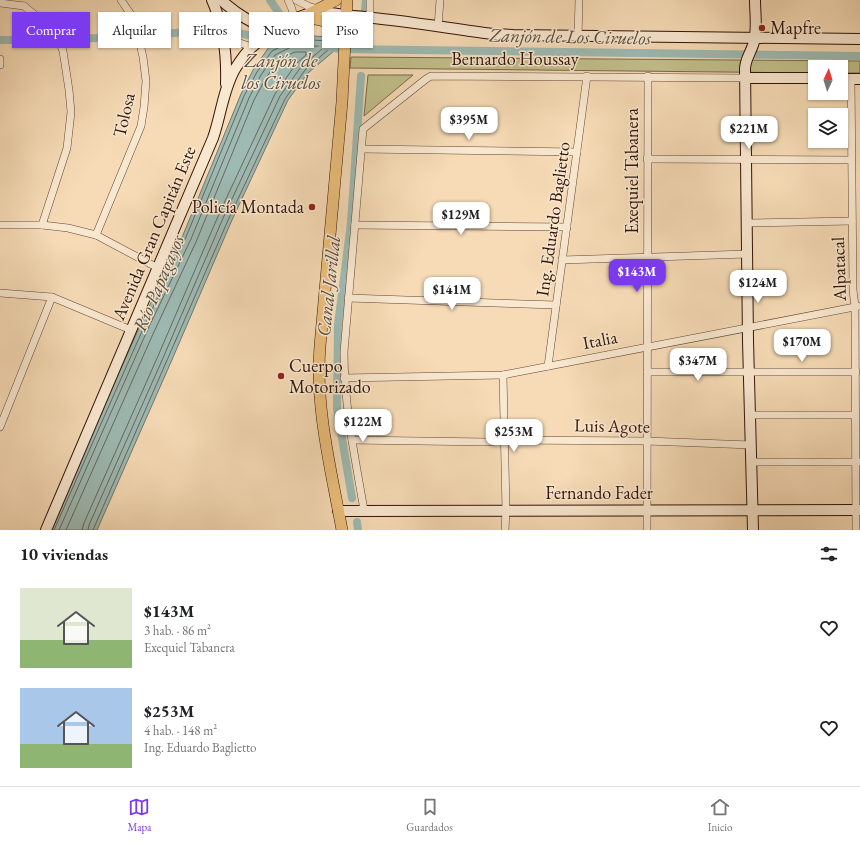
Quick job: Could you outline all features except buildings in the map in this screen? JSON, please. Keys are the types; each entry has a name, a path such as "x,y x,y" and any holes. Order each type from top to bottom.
{"main road":[{"path":"312,12 336,0"},
{"path":"346,12 347,0"},
{"path":"342,530 323,427 319,373 320,346 341,110 344,48"}],"street":[{"path":"24,6 29,0"},
{"name":"Tolosa","path":"96,235 141,126 144,107 146,81 137,30 132,16 121,0"},
{"path":"212,0 216,12"},
{"path":"221,0 234,12 249,21"},
{"path":"288,0 292,9 297,12"},
{"path":"296,0 308,6 306,12"},
{"path":"370,0 370,12"},
{"path":"438,27 440,0"},
{"path":"578,37 579,0"},
{"path":"753,530 744,78 745,63 754,40 755,0"},
{"path":"0,3 24,6 50,26 57,36 63,51 71,112 67,148 42,225"},
{"path":"373,17 500,35 754,40 860,39"},
{"path":"226,48 226,92"},
{"name":"Avenida Gran Capitán Este","path":"46,530 213,138 226,92 235,68 251,48"},
{"path":"0,59 0,65"},
{"name":"Bernardo Houssay","path":"362,149 363,130 431,76 808,78"},
{"name":"Ing. Eduardo Baglietto","path":"548,366 587,76"},
{"name":"Exequiel Tabanera","path":"647,530 648,76"},
{"name":"Alpatacal","path":"851,79 853,290 858,306 856,372 858,380 856,415 858,510 856,530"},
{"path":"364,510 352,440 344,378 344,352 348,298 362,149 577,152"},
{"path":"647,159 851,160"},
{"path":"747,223 852,221"},
{"path":"0,224 42,225 68,228 96,235 158,268"},
{"path":"355,225 567,227"},
{"path":"562,260 747,254"},
{"path":"0,294 52,297 131,330"},
{"path":"0,427 52,297"},
{"path":"348,298 556,305"},
{"name":"Italia","path":"344,378 503,375 858,306"},
{"path":"648,372 856,372"},
{"path":"503,375 506,510 505,530"},
{"path":"750,416 856,415"},
{"name":"Luis Agote","path":"352,440 487,442 504,440 647,441 751,445"},
{"path":"751,462 858,462"},
{"name":"Fernando Fader","path":"338,511 858,510"}],"shaded area":[{"path":"351,57 808,61 808,73 350,68"},
{"path":"848,61 860,61 860,73 848,73"},
{"path":"368,75 413,75 364,116"}],"water":[{"name":"Zanjón de los Ciruelos","path":"314,36 322,36 322,48 334,48 334,51 308,73 288,100 232,220 97,530 49,530 139,328 183,235 241,94 253,70 268,48 314,48"}],"waterway":[{"path":"270,0 278,12"},
{"name":"Canal Jarillal","path":"365,10 366,0"},
{"path":"171,33 179,33"},
{"path":"241,33 249,35"},
{"path":"90,38 98,38"},
{"path":"0,40 12,40"},
{"name":"Zanjón de Los Ciruelos","path":"335,48 860,56"},
{"name":"Canal Jarillal","path":"352,498 337,408 338,325 351,223 361,76"},
{"name":"Canal Jarillal","path":"357,522 358,530"}],"place":[{"name":"Mapfre","path":"762,28"},
{"name":"Policía Montada","path":"312,207"},
{"name":"Cuerpo Motorizado","path":"281,376"}],"water label":[{"name":"Río Papagayos","path":"158,283"}]}
